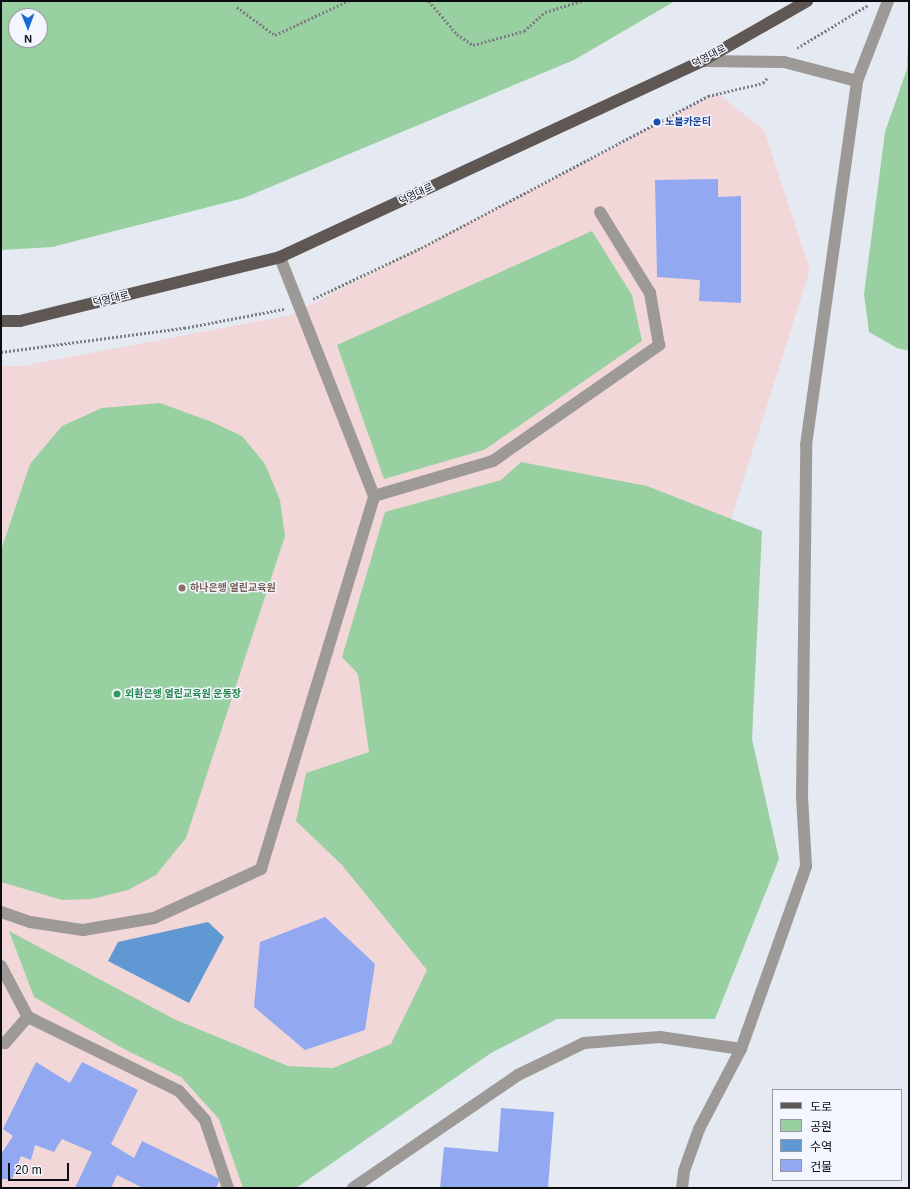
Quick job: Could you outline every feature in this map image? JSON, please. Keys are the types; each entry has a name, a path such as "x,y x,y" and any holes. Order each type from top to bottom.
{"main road":[{"name":"덕영대로","path":"1,321 20,321 280,257 702,61 807,1"}],"street":[{"path":"682,1188 684,1171 699,1129 742,1048 806,866 802,797 806,445 857,81 888,1"},
{"path":"702,61 784,62 857,81"},
{"path":"374,496 493,461 659,345 650,293 600,212"},
{"path":"1,912 30,922 83,930 154,918 261,869 374,496 280,257"},
{"path":"1,966 28,1017 179,1091 204,1120 228,1188"},
{"path":"1,1043 5,1043 28,1017"},
{"path":"353,1188 518,1075 584,1044 660,1037 742,1048"}],"path":[{"path":"237,7 275,35 348,1"},
{"path":"429,1 457,34 473,45 524,31 545,12 582,1"},
{"path":"1,352 184,328 298,306 421,248 708,96 763,82 795,49 876,1"}],"shaded area":[{"name":"하나은행 열린교육원","path":"717,93 764,130 810,270 731,519 648,487 359,674 370,753 344,866 428,971 393,1044 335,1068 290,1066 253,1053 220,1119 244,1188 1,1188 1,366 22,366 291,315"}],"green space":[{"path":"1,1 675,1 574,60 244,198 52,247 1,250"},
{"path":"909,18 909,351 897,348 869,332 864,294 885,132 907,69"},
{"path":"592,231 632,295 642,341 484,450 384,479 337,345"},
{"name":"외환은행 열린교육원 운동장","path":"160,403 212,422 242,436 265,464 280,500 285,536 186,838 156,875 128,890 92,899 62,900 1,882 1,550 30,464 62,426 102,408"},
{"path":"521,462 647,486 762,531 752,739 779,859 715,1019 557,1019 491,1053 296,1188 243,1188 219,1119 181,1077 124,1049 34,997 9,931 176,1020 288,1066 333,1068 391,1044 427,970 342,865 296,821 306,773 369,752 358,674 342,657 385,512 501,480"}],"water":[{"path":"208,922 224,937 189,1003 108,961 118,942"}],"building":[{"path":"718,179 718,197 741,196 741,303 699,301 700,280 657,277 655,180"},
{"path":"325,917 375,964 365,1030 305,1050 254,1007 260,942"},
{"path":"36,1062 70,1083 82,1062 138,1090 111,1144 134,1158 142,1141 220,1179 216,1188 143,1188 117,1175 111,1188 75,1188 92,1152 62,1139 54,1152 35,1145 31,1160 21,1156 12,1179 1,1179 1,1154 13,1136 3,1129"},
{"path":"501,1108 554,1112 548,1188 440,1188 444,1147 498,1152"}],"place":[{"name":"노블카운티","path":"657,122"},
{"name":"하나은행 열린교육원","path":"182,588"},
{"name":"외환은행 열린교육원 운동장","path":"117,694"}]}
